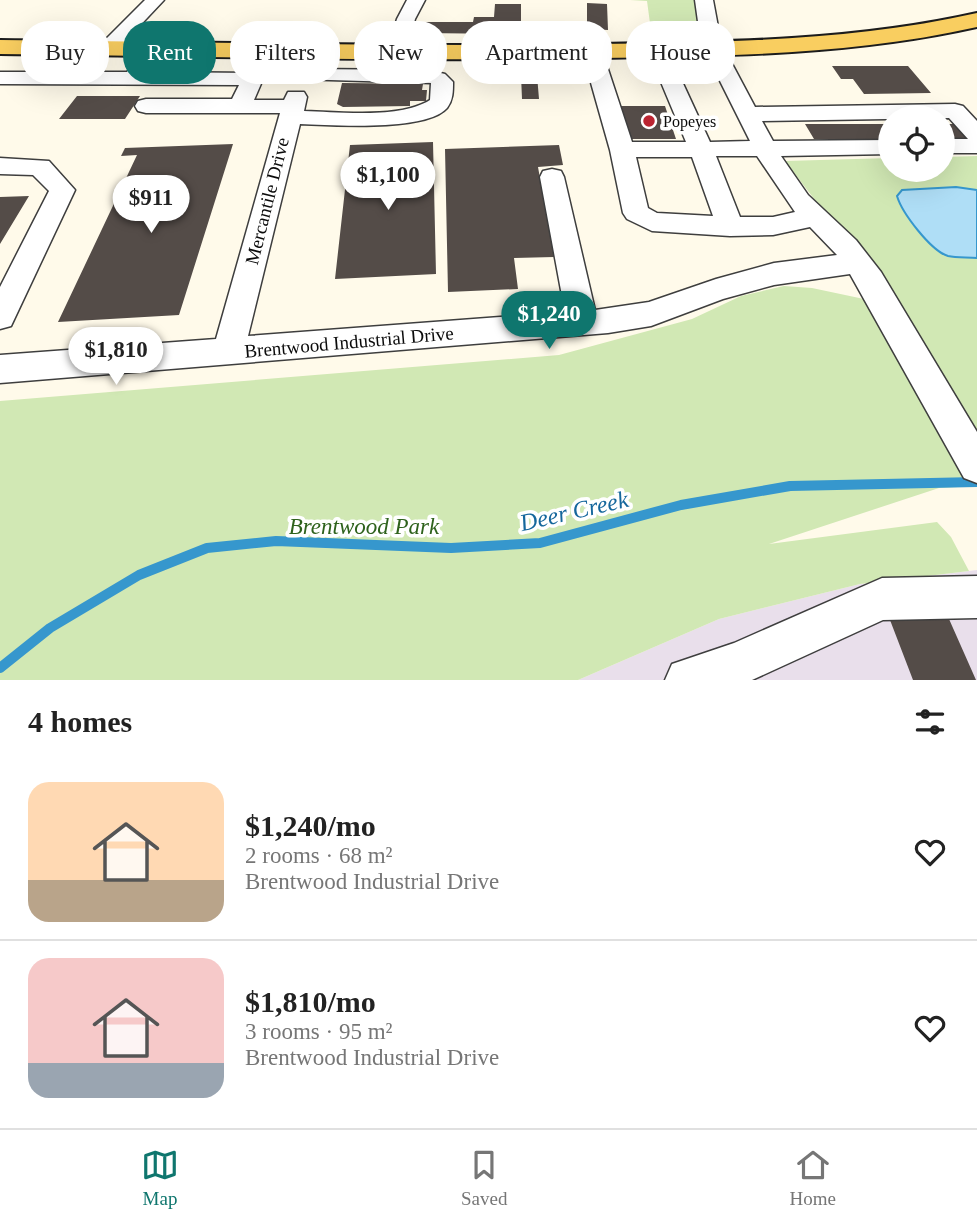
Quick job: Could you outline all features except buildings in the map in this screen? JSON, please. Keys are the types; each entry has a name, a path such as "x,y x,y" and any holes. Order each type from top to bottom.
{"main road":[{"path":"735,49 860,40 937,29 977,20"},
{"path":"0,47 21,47"}],"street":[{"path":"109,47 155,0"},
{"path":"406,21 416,0"},
{"path":"704,0 706,21"},
{"path":"146,106 240,106 291,112 411,117 437,107 442,99 442,82 438,78 340,75"},
{"path":"4,78 123,78"},
{"path":"216,79 253,79 240,106"},
{"name":"Mercantile Drive","path":"228,353 300,84"},
{"path":"602,84 622,150 636,213 652,222 730,227 772,226 816,217"},
{"path":"672,84 701,149 730,227"},
{"path":"732,84 786,184 859,262 977,466"},
{"path":"747,114 955,111 977,135"},
{"path":"955,146 977,146"},
{"path":"622,150 878,147"},
{"path":"0,166 40,167 62,190 0,317"},
{"path":"552,177 582,322"},
{"name":"Brentwood Industrial Drive","path":"0,369 228,353 651,314 743,282 817,267 859,262"},
{"path":"688,680 737,664 881,599 977,597"}],"shaded area":[{"path":"977,570 977,680 578,680 719,619 860,584"}],"green space":[{"path":"630,0 696,0 697,21 650,21 647,1"},
{"name":"Brentwood Park","path":"977,156 977,486 939,488 769,544 937,522 951,537 969,571 860,584 719,619 578,680 0,680 0,401 559,355 692,319 741,296 784,286 812,288 864,299 895,294 862,247 818,204 785,161 878,158 878,182 955,182 955,157"}],"water":[{"path":"956,187 977,190 977,258 941,253 911,221 897,196 902,190"}],"waterway":[{"name":"Deer Creek","path":"0,668 50,628 139,575 207,548 276,541 451,548 540,543 681,505 790,486 977,482"}],"place":[{"name":"Popeyes","path":"649,121"}]}
